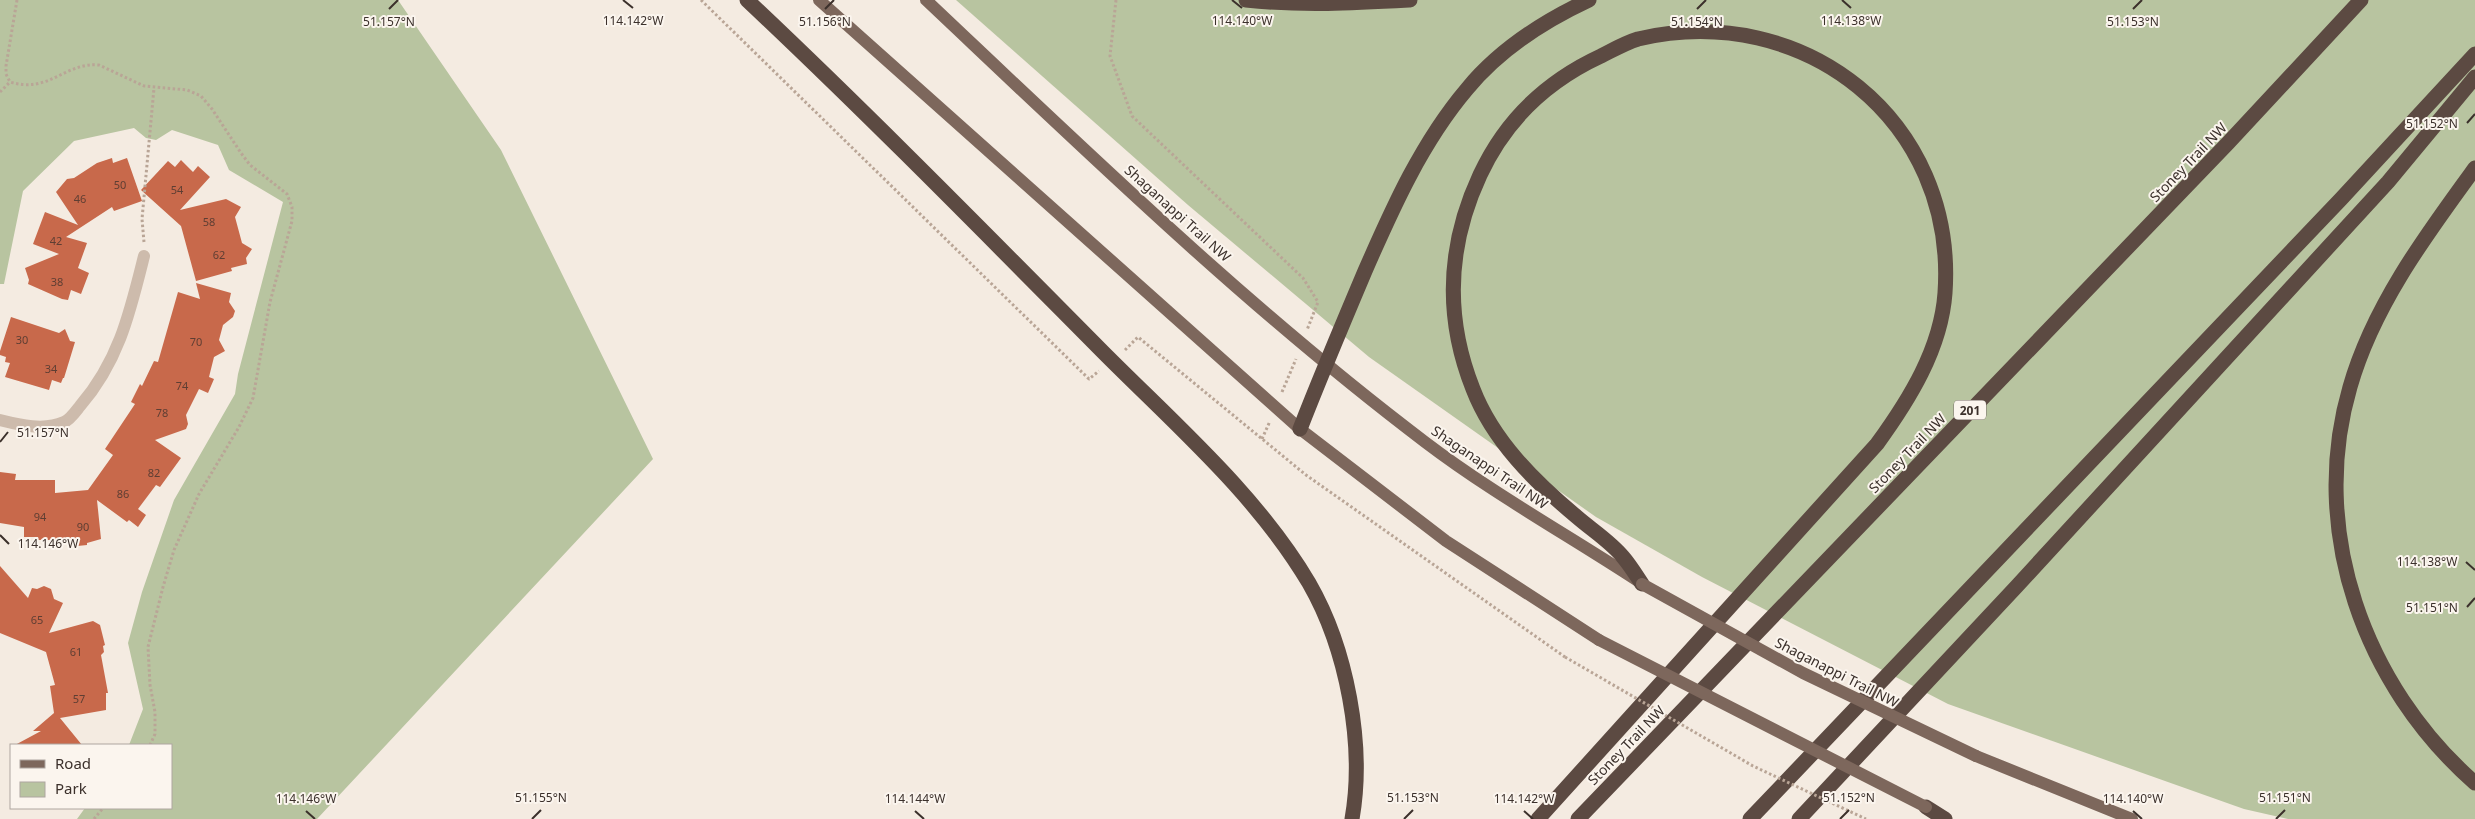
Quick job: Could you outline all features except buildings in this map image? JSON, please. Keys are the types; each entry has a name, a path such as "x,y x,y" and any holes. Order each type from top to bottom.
{"highway":[{"path":"747,0 999,246 1232,482 1276,533 1309,584 1330,624 1344,673 1357,766 1352,819"},
{"path":"1246,0 1281,4 1318,4 1410,0"},
{"path":"1300,429 1325,364 1384,228 1422,153 1447,114 1468,87 1517,42 1549,21 1589,0"},
{"name":"Stoney Trail NW","path":"1578,819 2228,143 2360,0"},
{"path":"1538,819 1877,444 1900,413 1920,376 1935,337 1945,295 1945,247 1936,198 1918,156 1900,127 1878,102 1859,85 1830,66 1793,47 1750,35 1714,29 1673,33 1635,40 1589,61 1560,78 1527,105 1502,135 1469,198 1457,241 1452,272 1456,333 1474,390 1487,418 1533,478 1622,555 1642,584"},
{"path":"1750,819 2341,199 2475,54"},
{"path":"1799,819 2388,182 2475,77"},
{"path":"2475,168 2429,230 2394,288 2370,336 2350,385 2340,426 2336,469 2340,528 2346,574 2361,620 2386,675 2414,716 2440,749 2475,783"},
{"path":"1926,808 1945,819"}],"main road":[{"path":"818,0 1300,429 1446,540 1599,640 1926,808 1954,819"},
{"name":"Shaganappi Trail NW","path":"926,0 1155,213 1325,364 1427,444 1642,584 1803,673 1976,756 2132,819"}],"street":[{"path":"0,420 38,428 66,422 91,392 116,351 127,323 144,256"}],"path":[{"path":"17,0 6,66 6,74 10,82 19,85 44,84 69,70 91,64 99,65 128,79 154,88 187,90 201,96 250,164 287,194 292,206 292,222 270,302 253,398 239,427 199,494 174,550 163,587 148,647 150,685 155,712 155,734 150,744"},
{"path":"1116,0 1110,56 1132,116 1303,278 1318,302 1262,439"},
{"path":"0,92 10,82"},
{"path":"144,256 142,219 154,88"},
{"path":"1564,657 1753,766 1866,819"}],"green space":[{"path":"0,0 398,0 501,150 653,459 317,819 77,819 84,809 172,809 172,744 129,744 143,709 128,643 142,592 174,500 235,394 238,374 283,202 229,170 218,145 172,130 156,140 146,138 134,128 74,141 23,191 4,284 0,284"},
{"path":"956,0 2475,0 2475,819 2288,819 2244,809 1948,704 1702,577 1596,517 1369,357 1188,205"}]}
